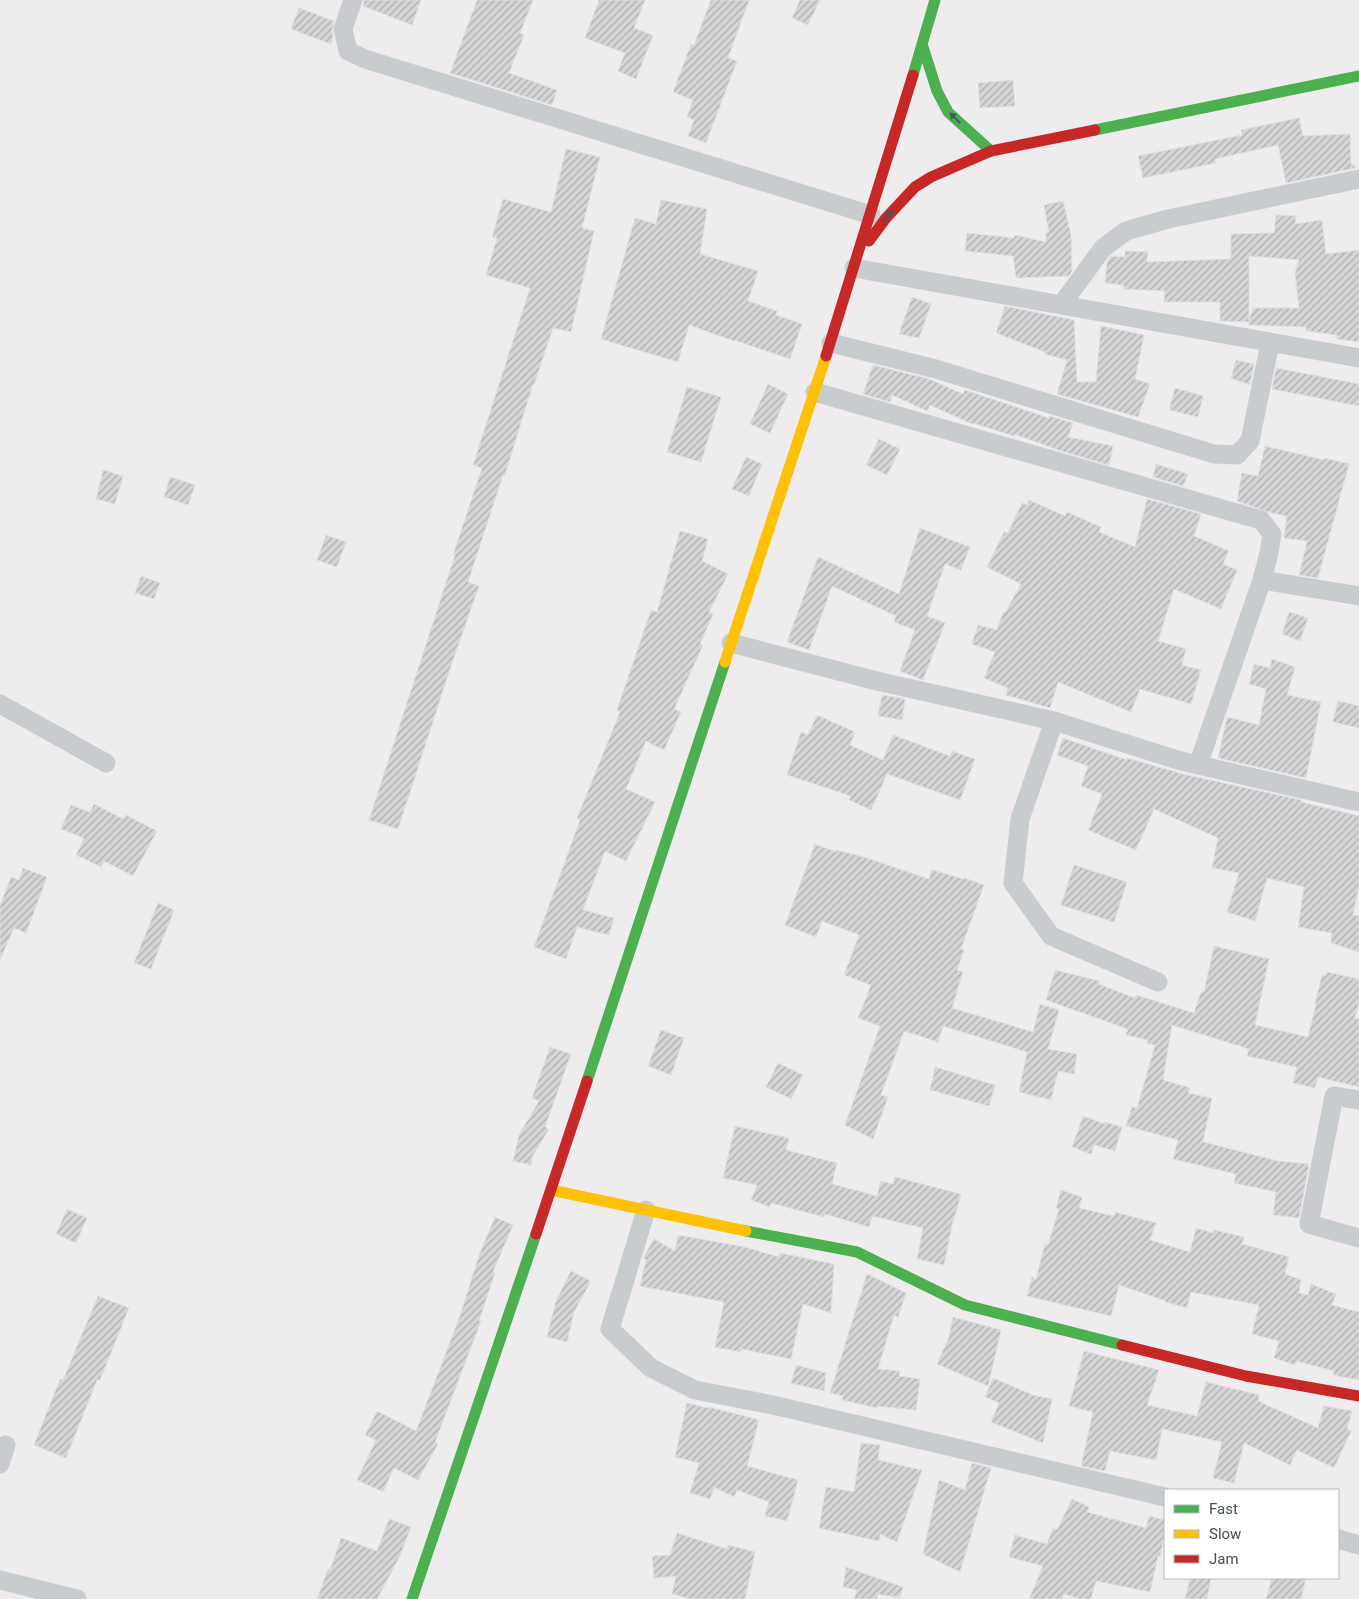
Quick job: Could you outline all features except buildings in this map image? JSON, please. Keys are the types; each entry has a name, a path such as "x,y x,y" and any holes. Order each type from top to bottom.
{"main road":[{"path":"412,1599 551,1190 815,392 871,215 934,0"},
{"path":"922,44 937,90 948,112 991,151"},
{"path":"856,261 886,218 915,187 931,177 991,151 1359,76"},
{"path":"551,1190 744,1231 857,1252 965,1305 1246,1376 1359,1396"}],"street":[{"path":"353,0 343,29 348,51 365,60 871,215"},
{"path":"1062,304 1103,248 1126,230 1168,219 1359,179"},
{"path":"856,261 1062,304 1359,358"},
{"path":"831,342 936,369 1214,454 1229,455 1237,455 1250,441 1270,343"},
{"path":"815,392 1262,520 1272,534 1262,580 1198,765"},
{"path":"1262,580 1359,596"},
{"path":"731,643 877,681 1054,720 1198,765 1359,802"},
{"path":"0,704 106,763"},
{"path":"1054,720 1020,819 1013,883 1051,936 1158,982"},
{"path":"1359,1100 1334,1096 1309,1224 1359,1238"},
{"path":"646,1210 610,1329 651,1368 695,1390 832,1418 1164,1497"},
{"path":"0,1464 6,1445"},
{"path":"1339,1539 1359,1545"},
{"path":"0,1580 77,1599"}],"traffic: fast":[{"path":"913,75 935,0"},
{"path":"922,44 937,91 948,112 991,151"},
{"path":"1095,130 1359,76"},
{"path":"587,1081 725,662"},
{"path":"746,1231 857,1252 965,1305 1122,1345"},
{"path":"412,1599 536,1234"}],"traffic: slow":[{"path":"725,662 826,356"},
{"path":"551,1190 746,1231"}],"traffic: jam":[{"path":"826,356 913,75"},
{"path":"869,241 886,218 915,187 931,177 991,151 1095,130"},
{"path":"536,1234 587,1081"},
{"path":"1122,1345 1246,1376 1359,1396"}]}
